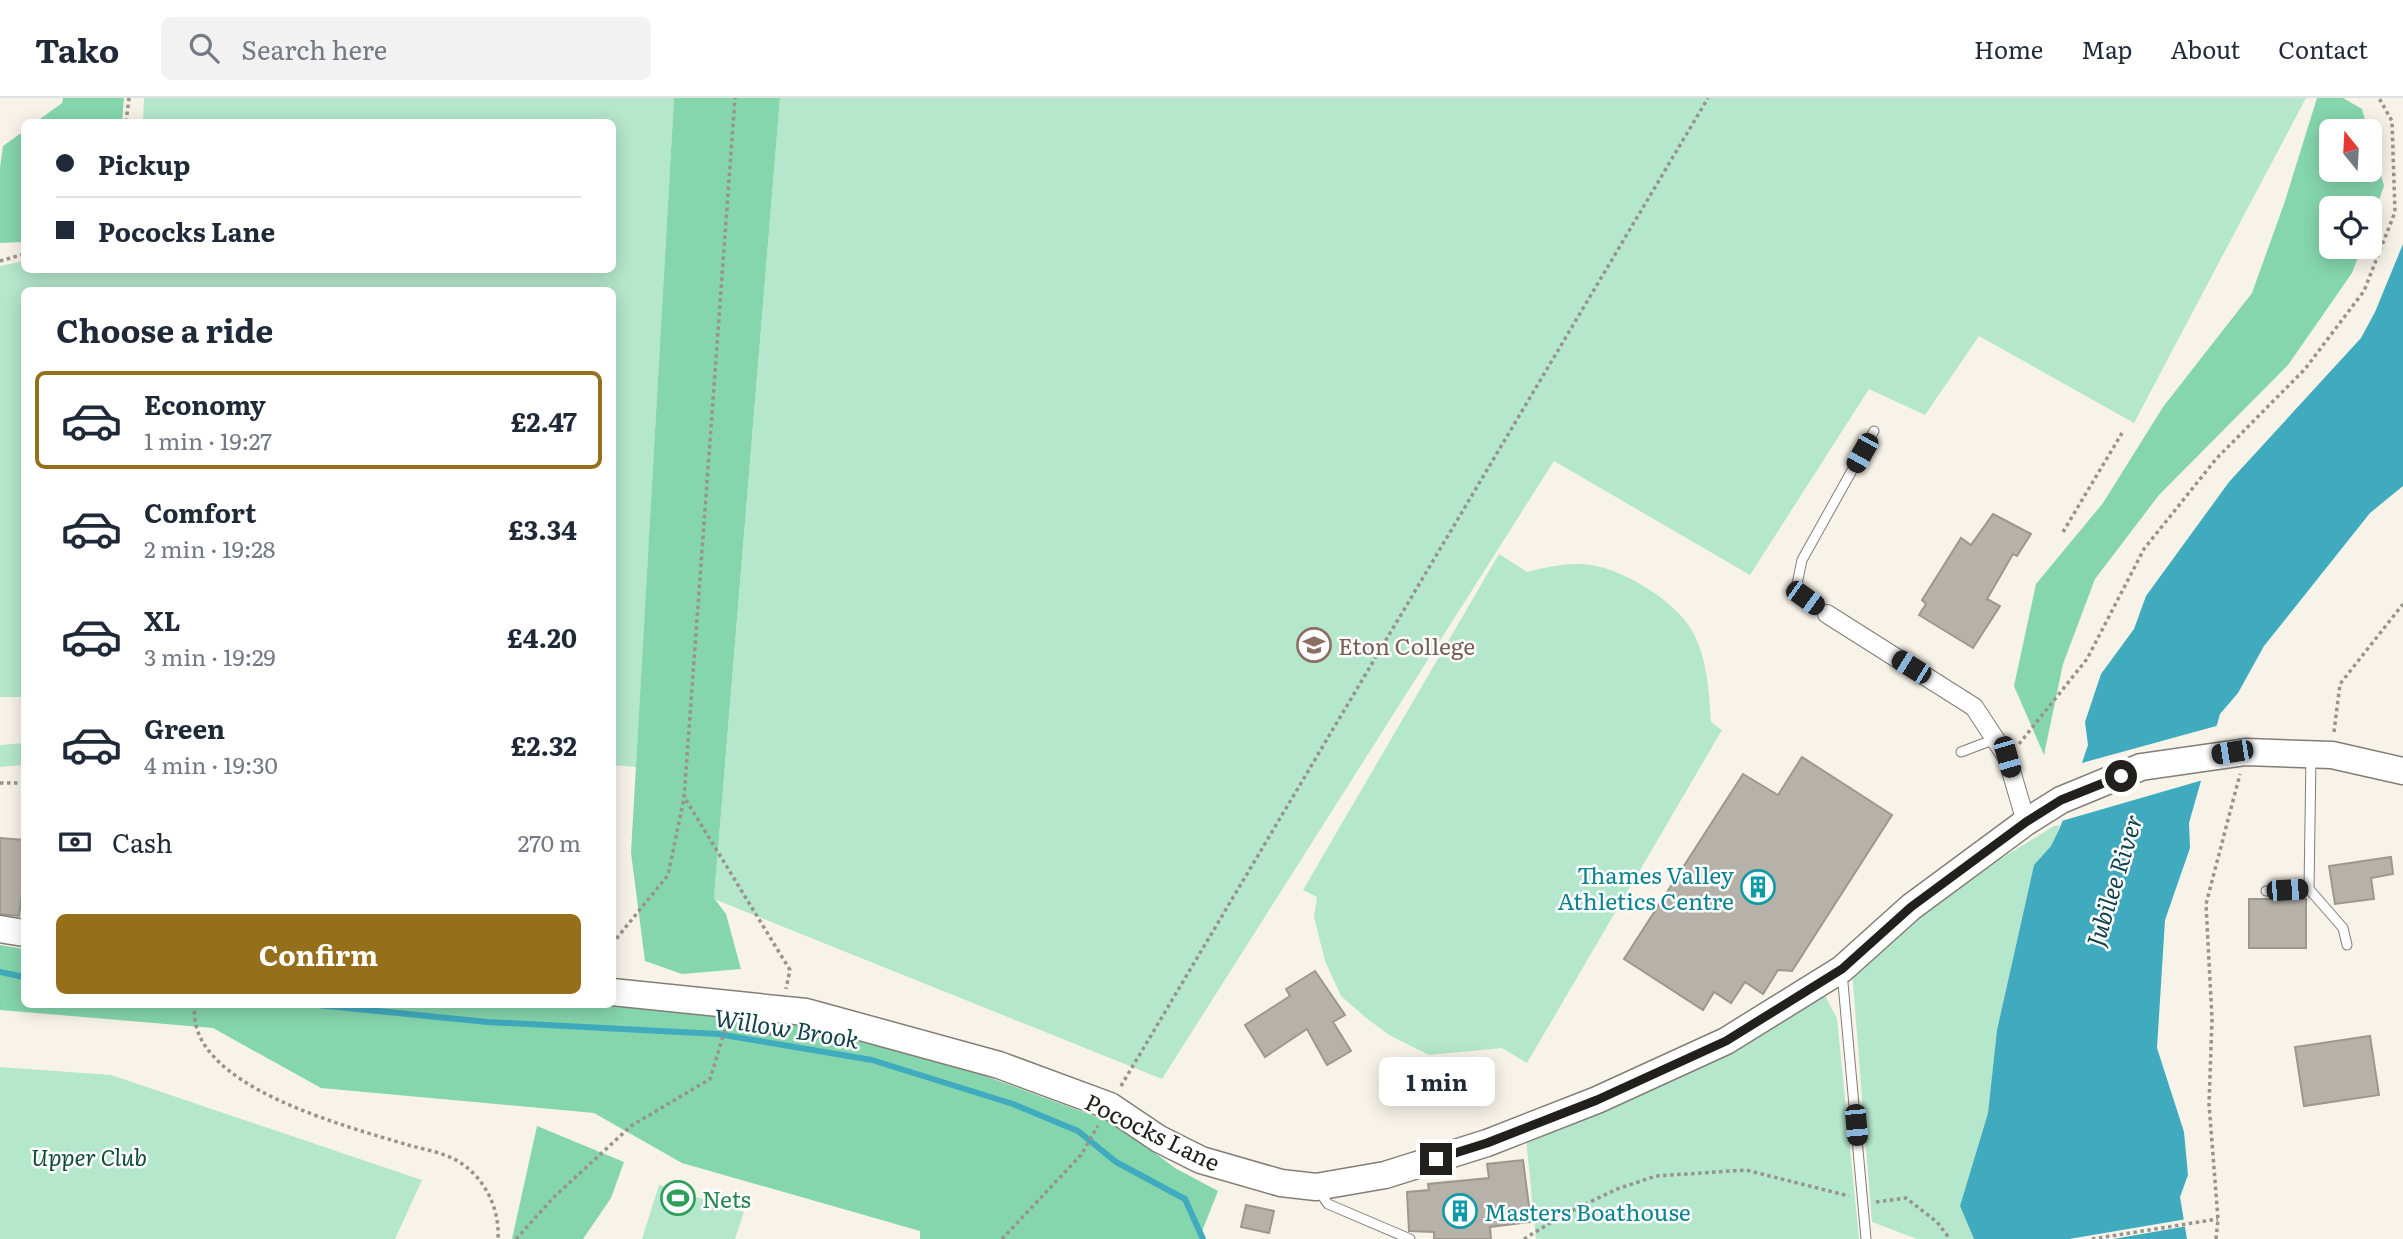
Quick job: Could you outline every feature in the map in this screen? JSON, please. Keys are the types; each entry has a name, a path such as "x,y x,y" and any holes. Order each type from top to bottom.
{"main road":[{"name":"Pococks Lane","path":"616,992 806,1012 999,1066 1110,1106 1159,1139 1201,1160 1280,1183 1316,1187 1398,1171 1487,1143 1597,1100 1726,1041 1842,969 1911,907 2026,822 2061,800 2141,768 2239,752 2321,755 2403,771"},
{"path":"0,929 21,932"}],"street":[{"path":"1827,614 1974,707 2007,757 2026,822"}],"lane":[{"path":"1827,614 1805,598 1797,584 1802,560 1874,432"},
{"path":"1961,752 1996,739"},
{"path":"2321,755 2309,889 2343,928 2347,945"},
{"path":"2266,891 2309,889"},
{"path":"1842,969 1866,1239"},
{"path":"1316,1187 1328,1204 1410,1239"}],"path":[{"path":"126,119 129,98"},
{"path":"616,939 668,875 684,798 735,98"},
{"path":"1110,1106 1708,98"},
{"path":"2007,757 2087,659 2144,549 2216,459 2305,369 2364,291 2395,212 2392,121 2379,98"},
{"path":"0,261 21,255"},
{"path":"2063,532 2122,433"},
{"path":"2321,755 2340,684 2403,604"},
{"path":"2216,1239 2218,1219 2209,1104 2212,1019 2206,904 2239,752"},
{"path":"0,783 21,783"},
{"path":"684,798 790,970 782,1009"},
{"path":"194,1008 193,1016 209,1055 254,1087 326,1119 453,1159 474,1173 488,1193 495,1211 498,1239"},
{"path":"516,1239 554,1197 631,1126 710,1079 726,1027"},
{"path":"1002,1239 1081,1155 1096,1130"},
{"path":"1524,1239 1617,1188 1656,1176 1746,1170 1846,1194 1863,1203 1906,1198 1937,1222 1950,1239"},
{"path":"2092,1239 2218,1219"}],"green space":[{"path":"63,98 124,98 122,119 40,119 62,103"},
{"path":"144,98 674,98 636,767 616,765 616,287 21,287 21,697 0,697 0,266 21,262 21,273 616,273 616,119 143,119"},
{"path":"674,98 780,98 714,898 726,914 741,969 682,974 645,961 631,853"},
{"path":"780,98 2306,98 2134,423 1979,336 1925,415 1869,389 1750,575 1554,461 1162,1079 714,899"},
{"path":"2317,98 2343,98 2362,109 2365,119 2319,119 2319,182 2382,182 2382,179 2384,186 2380,196 2319,196 2319,259 2357,259 2352,273 2288,365 2159,495 2095,579 2063,664 2044,755 2014,686 2036,584 2103,503 2163,407 2252,293 2284,204"},
{"path":"21,133 21,242 0,243 0,168 3,146"},
{"path":"1499,554 1527,572 1575,564 1604,568 1644,586 1657,595 1679,613 1694,634 1706,671 1711,722 1722,730 1527,1063 1502,1048 1429,1055 1389,1035 1365,1017 1341,996 1325,961 1314,917 1317,897 1303,890"},
{"path":"21,743 21,765 0,767 0,745"},
{"path":"2060,825 2051,846 2034,865 1997,1030 1988,1113 1960,1206 1974,1239 1917,1239 1872,1222 1852,971 1963,882 2054,826"},
{"path":"0,945 21,948 21,1008 616,1008 616,1004 795,1020 966,1069 1116,1124 1175,1168 1218,1191 1199,1239 920,1239 920,1231 682,1163 594,1113 321,1088 213,1028 0,1010"},
{"path":"1824,994 1837,1018 1859,1239 1536,1239 1526,1138"},
{"name":"Upper Club","path":"0,1067 111,1075 422,1180 395,1239 0,1239"},
{"path":"537,1126 624,1162 611,1198 583,1239 512,1239"},
{"name":"Nets","path":"659,1185 744,1212 735,1239 642,1239"}],"water":[{"name":"Jubilee River","path":"2403,244 2403,486 2370,513 2264,646 2238,693 2220,714 2189,823 2190,848 2165,920 2157,1048 2184,1132 2188,1175 2180,1197 2187,1239 1974,1239 1960,1206 1988,1113 1997,1030 2034,865 2051,846 2061,825 2088,745 2085,722 2101,674 2134,629 2146,596 2229,482 2361,338 2375,312"}],"pier":[{"path":"2220,725 2203,780 2058,822 2078,764"},
{"path":"2187,1219 2188,1226 2113,1239 2069,1239"}],"building":[{"path":"1993,514 2031,534 2017,556 2013,554 1987,599 2000,606 1973,648 1919,615 1926,604 1922,600 1961,538 1971,545"},
{"name":"Thames Valley Athletics Centre","path":"1802,757 1892,815 1792,971 1778,970 1763,994 1745,982 1731,1003 1714,992 1703,1010 1624,959 1743,774 1778,795"},
{"path":"0,838 21,840 19,916 0,914"},
{"path":"2391,857 2393,874 2371,878 2374,899 2335,904 2329,866"},
{"path":"2249,899 2306,899 2306,948 2249,948"},
{"path":"1315,971 1345,1015 1333,1022 1351,1051 1327,1065 1307,1029 1265,1057 1245,1025 1290,996 1286,989"},
{"path":"2370,1036 2379,1095 2304,1106 2295,1047"},
{"path":"1523,1160 1531,1222 1490,1227 1491,1239 1434,1239 1434,1232 1409,1231 1407,1192 1429,1190 1428,1184 1489,1178 1487,1164"},
{"path":"1246,1205 1274,1211 1269,1233 1241,1227"}],"waterway":[{"name":"Willow Brook","path":"0,972 21,976"},
{"name":"Willow Brook","path":"348,1008 487,1022 718,1034 872,1060 1013,1104 1078,1131 1116,1162 1185,1199 1203,1239"}],"place":[{"name":"Eton College","path":"1314,645"},
{"name":"Thames Valley Athletics Centre","path":"1758,887"},
{"name":"Nets","path":"678,1198"},
{"name":"Masters Boathouse","path":"1460,1211"}],"route":[{"path":"1436,1159 1487,1143 1597,1100 1726,1041 1842,969 1911,907 2026,822 2061,800 2121,776"}]}
